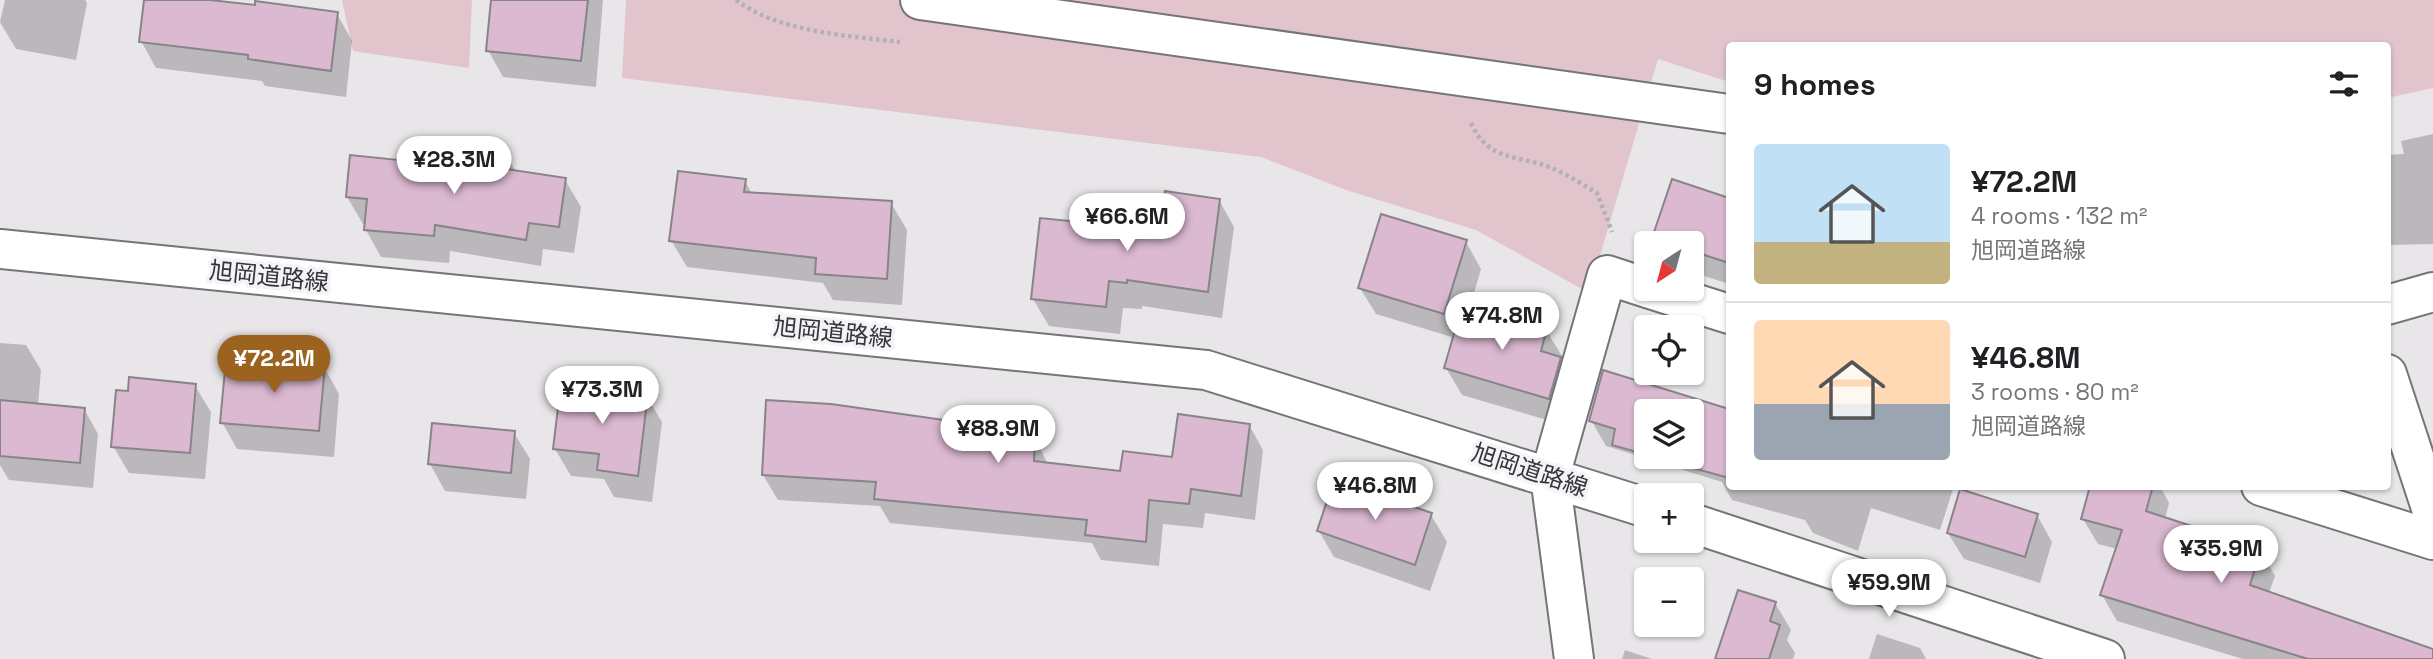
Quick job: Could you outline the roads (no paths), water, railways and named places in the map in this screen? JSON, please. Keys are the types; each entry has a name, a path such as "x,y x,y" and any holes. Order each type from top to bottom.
{"street":[{"path":"920,0 1726,114"},
{"name":"旭岡道路線","path":"0,249 1206,370 1634,504"},
{"path":"1574,659 1549,476 1607,275 1634,284"},
{"path":"2391,303 2433,292"},
{"path":"1688,301 1726,313"},
{"path":"2391,386 2433,514"},
{"path":"2274,490 2433,540"},
{"path":"1704,527 2105,659"}]}
